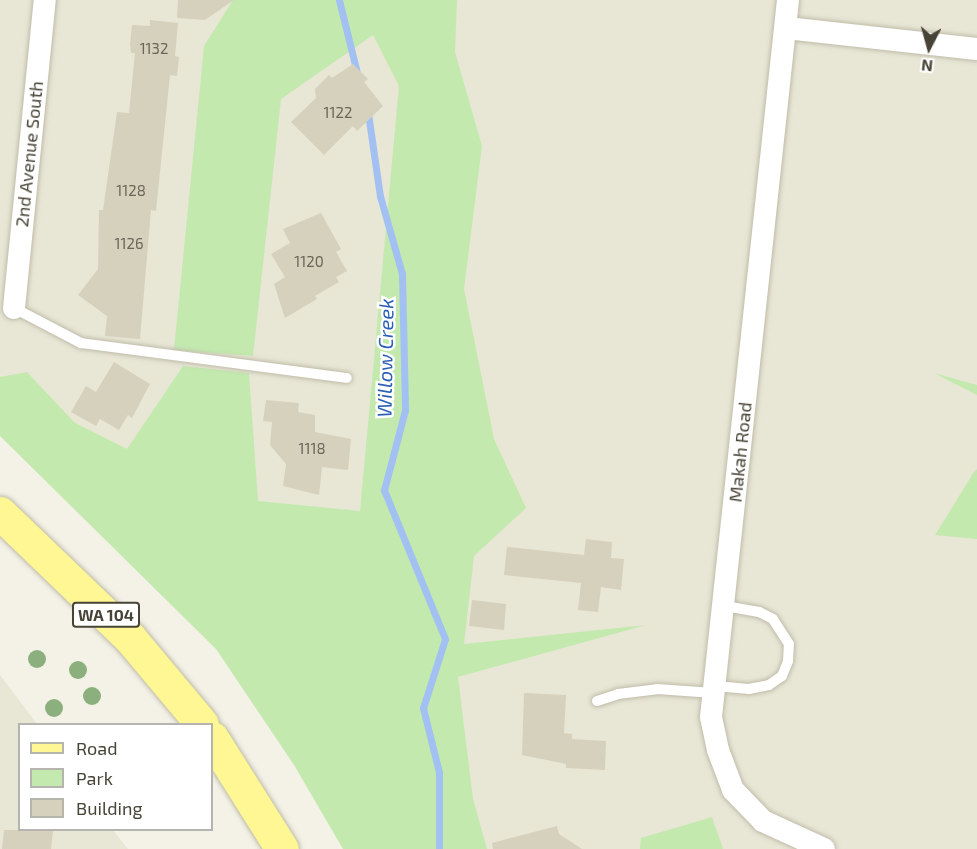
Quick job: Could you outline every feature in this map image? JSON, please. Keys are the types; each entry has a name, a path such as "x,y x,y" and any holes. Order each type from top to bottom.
{"main road":[{"name":"WA 104","path":"0,513 130,638 201,723"},
{"path":"213,740 282,849"}],"street":[{"name":"2nd Avenue South","path":"14,308 45,0"},
{"name":"Makah Road","path":"788,0 711,717 733,790 763,821 824,849"},
{"path":"786,28 977,49"}],"lane":[{"path":"14,308 81,343 347,378"},
{"path":"597,701 618,694 657,689 749,689 769,685 782,676 788,661 789,644 773,619 759,612 724,606"}],"shaded area":[{"path":"0,0 977,0 977,849 366,849 159,556 0,405"},
{"path":"0,675 36,723 18,723 18,831 114,831 128,849 0,849"}],"green space":[{"path":"233,0 457,0 455,52 482,146 464,289 494,439 526,508 474,556 464,644 646,625 458,677 473,799 487,849 343,849 294,765 216,649 0,436 0,377 27,372 75,423 127,449 183,366 249,373 258,501 360,511 399,86 373,35 281,99 253,356 174,350 204,46"},
{"path":"934,373 977,385 977,395"},
{"path":"977,469 977,539 935,535 974,472"},
{"path":"712,817 723,849 640,849 641,838"}],"building":[{"path":"178,0 234,0 205,20 177,18"},
{"path":"150,20 178,23 175,56 179,57 177,76 170,75 156,211 151,210 140,339 105,336 107,316 78,295 98,269 99,210 103,210 117,112 129,113 135,53 131,53 130,44 132,25 150,26"},
{"path":"353,64 368,79 364,82 383,106 357,131 353,126 324,155 291,122 316,98 315,89 329,75 332,78"},
{"path":"321,213 341,249 336,252 347,271 336,277 339,282 315,296 317,299 285,318 274,284 285,277 271,254 290,243 283,229"},
{"path":"114,362 150,384 132,418 128,415 119,430 100,419 96,426 71,412 86,386 96,392"},
{"path":"266,400 299,403 298,412 315,415 315,432 351,439 348,470 322,467 319,495 283,486 286,464 270,445 272,422 263,421"},
{"path":"586,539 612,542 611,558 624,559 621,590 601,587 598,612 578,610 581,583 504,575 507,547 584,555"},
{"path":"472,600 506,604 504,630 469,626"},
{"path":"524,693 566,695 564,733 572,734 572,739 606,741 605,770 566,768 566,764 522,755"},
{"path":"557,826 559,834 582,849 493,849 492,843"},
{"path":"4,830 53,831 51,849 2,849"}],"waterway":[{"name":"Willow Creek","path":"339,0 357,73"},
{"name":"Willow Creek","path":"368,113 380,196 402,274 405,410 384,490 445,639 423,708 439,772 439,849"}]}
